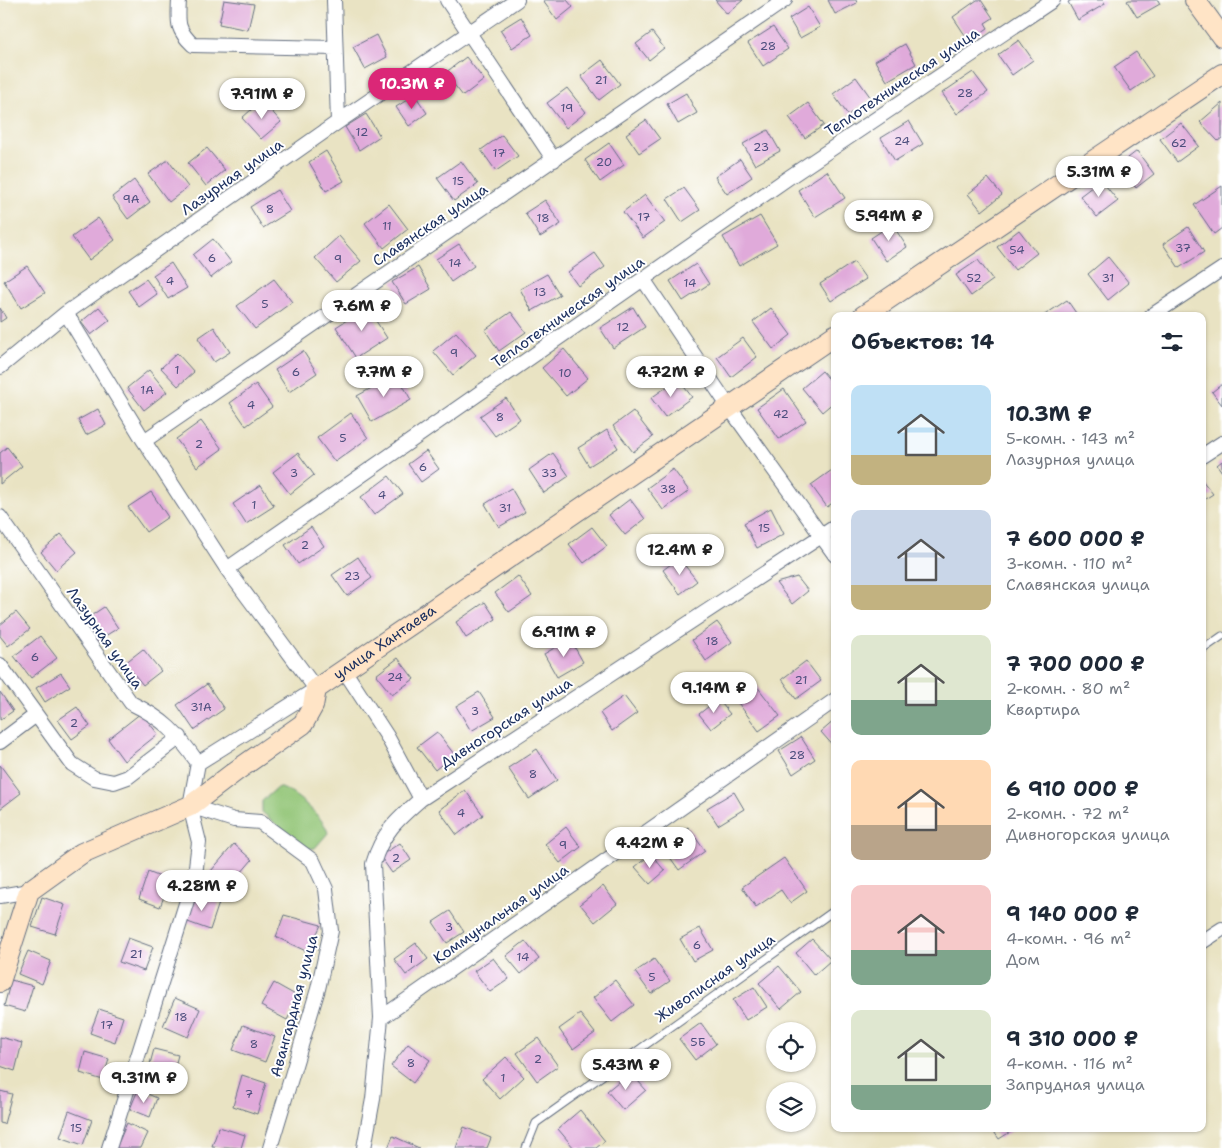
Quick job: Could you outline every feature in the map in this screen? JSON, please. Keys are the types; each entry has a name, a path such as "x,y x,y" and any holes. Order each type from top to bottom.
{"street":[{"path":"180,0 178,24 183,35 193,45 335,48"},
{"path":"334,0 338,122"},
{"path":"447,0 554,160"},
{"name":"Лазурная улица","path":"0,367 66,314 338,122 517,0"},
{"name":"Славянская улица","path":"144,441 785,0"},
{"name":"Теплотехническая улица","path":"227,569 796,172 1053,0"},
{"path":"1195,0 1220,29"},
{"path":"869,312 1222,74"},
{"path":"1157,312 1222,269"},
{"path":"643,279 729,408 831,550"},
{"path":"0,896 29,891 82,853 190,806 303,724 313,706 316,689 227,569 144,441 66,314"},
{"name":"улица Хантаева","path":"198,763 316,689 831,338"},
{"path":"1206,453 1222,443"},
{"name":"Лазурная улица","path":"0,517 131,703 155,714 180,737 198,763"},
{"name":"Дивногорская улица","path":"421,799 831,530"},
{"path":"0,665 72,764 94,778 114,782 128,777 180,737"},
{"path":"344,670 387,736 421,799 394,822 378,847 373,864 381,1018 373,1099 364,1148"},
{"name":"Коммунальная улица","path":"381,1018 831,703"},
{"path":"0,742 36,715"},
{"path":"109,1148 195,875 199,842 190,806 198,763"},
{"name":"Авангардная улица","path":"190,806 234,820 260,822 313,860 326,889 331,931 318,988 270,1148"},
{"path":"0,982 29,891"},
{"path":"1206,939 1222,929"}],"lane":[{"path":"1206,647 1222,636"},
{"name":"Живописная улица","path":"526,1148 536,1123 831,913"}],"green space":[{"path":"278,787 292,793 308,805 326,827 328,833 315,848 305,849 262,812 262,801"}],"building":[{"path":"224,0 254,4 248,30 219,24"},
{"path":"567,0 573,7 557,20 543,1"},
{"path":"715,0 743,0 727,14"},
{"path":"828,0 856,0 857,3 835,14"},
{"path":"977,0 981,0 993,18 985,23 988,28 969,41 953,17"},
{"path":"1072,0 1103,0 1105,4 1078,20 1068,2"},
{"path":"1158,0 1160,4 1137,17 1127,1"},
{"path":"808,7 820,27 800,38 789,19"},
{"path":"521,17 532,35 512,48 500,30"},
{"path":"773,27 788,49 763,66 748,43"},
{"path":"652,32 664,48 649,60 636,44"},
{"path":"376,35 387,57 365,69 353,47"},
{"path":"1019,40 1033,60 1012,75 998,55"},
{"path":"905,44 916,64 887,81 875,61"},
{"path":"1136,52 1153,76 1131,91 1114,67"},
{"path":"466,57 484,80 463,96 445,73"},
{"path":"602,60 620,84 599,100 581,76"},
{"path":"973,72 988,92 957,114 942,93"},
{"path":"856,77 871,98 848,115 833,94"},
{"path":"567,88 586,112 566,128 547,103"},
{"path":"686,93 697,113 678,124 667,104"},
{"path":"415,95 427,113 409,126 396,107"},
{"path":"262,100 281,122 261,139 242,118"},
{"path":"808,103 824,125 805,138 789,117"},
{"path":"1222,103 1222,138 1218,141 1200,122"},
{"path":"366,114 380,136 359,150 345,127"},
{"path":"646,120 660,139 639,153 626,134"},
{"path":"909,121 923,144 895,161 881,138"},
{"path":"1181,123 1199,146 1177,162 1160,139"},
{"path":"768,130 780,151 755,165 743,144"},
{"path":"502,135 518,156 496,171 481,150"},
{"path":"609,143 624,165 600,182 585,160"},
{"path":"207,148 225,170 206,186 188,163"},
{"path":"326,151 344,181 326,191 309,162"},
{"path":"1137,151 1154,174 1136,188 1119,165"},
{"path":"740,159 752,177 727,194 715,177"},
{"path":"168,160 188,187 169,202 148,174"},
{"path":"461,161 478,184 454,201 437,178"},
{"path":"827,171 845,198 815,217 798,190"},
{"path":"988,178 1002,195 982,211 968,194"},
{"path":"134,180 150,202 128,219 112,197"},
{"path":"1101,180 1118,201 1097,217 1080,196"},
{"path":"1222,186 1222,228 1214,234 1194,205"},
{"path":"684,188 700,210 682,222 667,199"},
{"path":"277,190 290,211 263,228 250,207"},
{"path":"645,195 665,222 643,238 623,212"},
{"path":"545,200 561,224 540,237 525,213"},
{"path":"389,204 408,229 384,248 365,223"},
{"path":"760,216 777,244 739,266 723,237"},
{"path":"98,218 115,240 89,260 72,237"},
{"path":"892,224 907,247 886,261 871,238"},
{"path":"1188,227 1204,252 1179,268 1163,244"},
{"path":"1019,230 1037,253 1015,270 997,247"},
{"path":"339,236 361,261 336,282 315,258"},
{"path":"213,239 231,262 211,278 193,255"},
{"path":"459,244 474,266 451,282 436,259"},
{"path":"595,253 605,267 578,286 568,272"},
{"path":"1108,257 1129,283 1108,300 1088,274"},
{"path":"978,260 993,280 971,296 956,275"},
{"path":"854,262 866,279 831,301 820,284"},
{"path":"171,263 187,288 168,299 153,275"},
{"path":"696,264 709,284 683,301 670,281"},
{"path":"27,266 45,293 21,308 4,281"},
{"path":"418,267 431,289 406,304 392,282"},
{"path":"547,274 560,295 532,311 520,289"},
{"path":"146,279 157,294 139,307 128,291"},
{"path":"274,279 292,302 255,329 237,306"},
{"path":"1067,300 1075,312 1049,312"},
{"path":"99,307 110,320 91,335 81,322"},
{"path":"367,307 387,338 356,358 336,327"},
{"path":"633,307 645,327 613,348 600,328"},
{"path":"0,308 6,318 0,322"},
{"path":"771,308 791,335 773,349 753,322"},
{"path":"511,312 526,332 499,351 485,330"},
{"path":"214,327 230,352 214,362 198,338"},
{"path":"456,332 476,355 453,375 433,351"},
{"path":"743,338 757,357 731,377 717,357"},
{"path":"564,349 588,378 566,396 542,368"},
{"path":"303,351 317,373 289,392 275,370"},
{"path":"177,353 194,372 178,386 161,368"},
{"path":"149,370 167,392 144,410 127,388"},
{"path":"822,371 831,381 831,404 822,412 802,388"},
{"path":"397,374 411,400 372,422 357,396"},
{"path":"678,379 692,397 665,417 651,398"},
{"path":"256,384 272,407 246,426 230,403"},
{"path":"1222,384 1222,405 1212,392"},
{"path":"784,389 806,421 779,439 757,408"},
{"path":"506,398 520,419 495,436 480,416"},
{"path":"98,409 106,425 86,435 78,420"},
{"path":"633,411 653,437 633,452 613,426"},
{"path":"351,413 368,438 335,462 317,438"},
{"path":"201,421 222,449 197,467 176,439"},
{"path":"607,430 618,448 589,466 578,448"},
{"path":"7,447 22,466 0,484 0,453"},
{"path":"426,451 439,469 421,482 408,464"},
{"path":"298,453 314,475 290,494 273,472"},
{"path":"553,453 569,476 544,493 529,470"},
{"path":"1222,461 1222,472 1217,465"},
{"path":"673,469 689,491 663,510 647,488"},
{"path":"831,471 831,504 827,507 811,485"},
{"path":"389,476 403,494 374,515 361,497"},
{"path":"261,485 274,506 246,524 233,504"},
{"path":"1206,485 1213,494 1206,498"},
{"path":"511,488 525,512 499,527 485,504"},
{"path":"151,492 168,517 146,532 128,507"},
{"path":"630,499 645,519 625,535 609,515"},
{"path":"771,508 784,534 757,548 744,523"},
{"path":"311,527 324,546 298,564 285,545"},
{"path":"592,527 607,546 584,563 569,544"},
{"path":"61,534 77,552 56,570 41,552"},
{"path":"358,557 372,578 347,596 332,575"},
{"path":"679,558 697,581 680,594 663,570"},
{"path":"518,576 532,596 509,612 495,593"},
{"path":"797,577 808,591 792,604 776,583"},
{"path":"485,602 496,619 466,638 456,622"},
{"path":"104,607 118,628 97,641 83,621"},
{"path":"16,612 30,629 8,646 0,636 0,625"},
{"path":"717,622 732,642 706,661 692,640"},
{"path":"40,636 57,658 31,678 14,656"},
{"path":"570,639 583,662 557,677 544,654"},
{"path":"143,649 161,671 143,685 125,663"},
{"path":"398,658 414,679 392,695 376,675"},
{"path":"806,661 821,681 796,699 782,679"},
{"path":"61,673 70,686 45,702 36,688"},
{"path":"207,684 224,709 194,730 177,705"},
{"path":"756,685 780,716 759,731 736,700"},
{"path":"0,692 13,711 0,720"},
{"path":"479,692 495,717 471,731 456,706"},
{"path":"624,696 637,713 612,731 600,713"},
{"path":"718,699 730,714 711,729 699,714"},
{"path":"77,707 90,726 72,739 58,720"},
{"path":"141,713 158,734 124,761 108,739"},
{"path":"831,723 831,743 821,732"},
{"path":"437,732 454,754 435,770 417,747"},
{"path":"801,737 815,759 793,774 779,751"},
{"path":"537,749 557,780 529,799 508,768"},
{"path":"0,765 21,793 0,809"},
{"path":"465,790 483,815 457,835 439,810"},
{"path":"734,792 744,809 718,825 707,808"},
{"path":"566,827 581,847 560,863 545,844"},
{"path":"688,827 705,851 679,870 662,846"},
{"path":"400,843 411,860 392,873 380,856"},
{"path":"234,844 252,860 229,887 211,871"},
{"path":"651,854 665,871 650,884 635,867"},
{"path":"784,858 807,891 790,903 781,890 756,907 742,887"},
{"path":"148,872 170,881 160,907 139,899"},
{"path":"603,886 617,904 595,922 580,904"},
{"path":"194,894 219,903 210,930 185,921"},
{"path":"42,897 65,905 55,934 32,927"},
{"path":"450,911 464,932 447,943 433,922"},
{"path":"284,915 321,925 308,952 276,937"},
{"path":"700,928 713,950 693,961 680,939"},
{"path":"128,938 153,947 144,971 119,962"},
{"path":"812,939 831,960 814,975 796,953"},
{"path":"525,941 539,959 521,974 506,956"},
{"path":"416,943 428,959 406,975 394,959"},
{"path":"28,951 51,961 42,984 18,974"},
{"path":"493,958 509,979 490,992 474,971"},
{"path":"654,959 670,981 651,994 635,972"},
{"path":"779,966 801,992 781,1009 759,983"},
{"path":"11,980 33,986 25,1012 4,1006"},
{"path":"615,980 634,1005 612,1022 593,998"},
{"path":"274,983 299,997 287,1020 261,1006"},
{"path":"754,987 767,1007 746,1020 733,1000"},
{"path":"175,998 200,1009 188,1037 163,1026"},
{"path":"99,1009 123,1017 115,1042 90,1033"},
{"path":"580,1014 595,1033 573,1049 559,1029"},
{"path":"701,1023 716,1044 695,1060 679,1039"},
{"path":"243,1025 275,1037 265,1062 233,1050"},
{"path":"0,1037 22,1043 15,1071 0,1066"},
{"path":"538,1038 558,1066 537,1081 517,1053"},
{"path":"408,1044 430,1060 413,1083 391,1066"},
{"path":"154,1049 178,1055 171,1081 147,1075"},
{"path":"85,1052 109,1059 103,1080 80,1073"},
{"path":"506,1057 524,1077 500,1099 482,1079"},
{"path":"630,1072 646,1090 623,1110 607,1091"},
{"path":"242,1075 266,1083 257,1114 233,1106"},
{"path":"138,1090 157,1098 150,1117 130,1109"},
{"path":"0,1091 12,1094 4,1124 0,1123"},
{"path":"580,1110 605,1141 596,1148 574,1148 558,1129"},
{"path":"69,1111 92,1120 83,1145 60,1137"},
{"path":"127,1123 148,1133 141,1148 116,1148"},
{"path":"219,1127 245,1135 241,1148 212,1146"},
{"path":"464,1127 491,1138 487,1148 456,1148"},
{"path":"994,1132 1010,1132 999,1139"},
{"path":"393,1136 419,1148 388,1148"}]}
